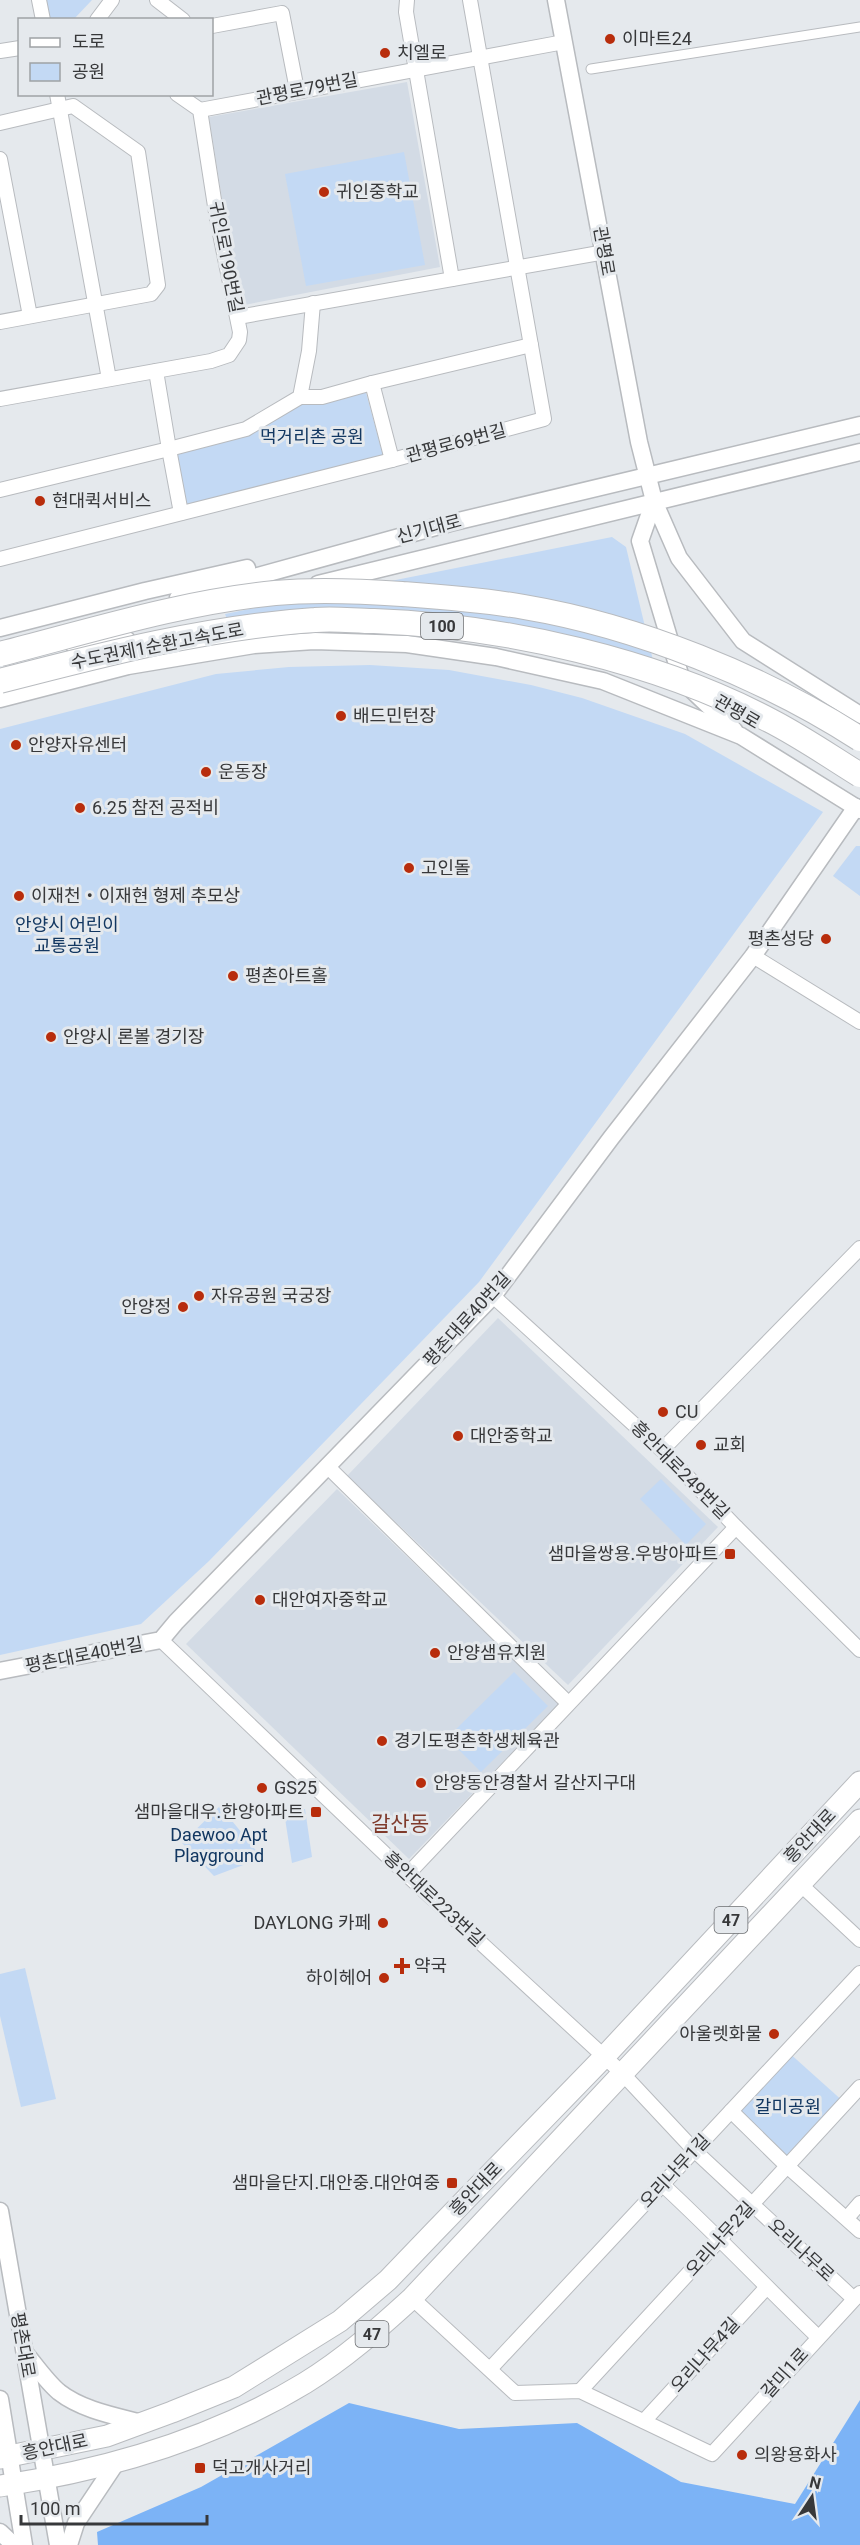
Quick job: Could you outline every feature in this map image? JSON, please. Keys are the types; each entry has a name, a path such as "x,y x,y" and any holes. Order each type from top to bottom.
{"highway":[{"name":"수도권제1순환고속도로","path":"10,657 191,606 275,593 360,591 441,596 525,607 602,626 692,654 760,684 829,719 860,739"},
{"name":"수도권제1순환고속도로","path":"0,679 216,631 317,620 414,623 514,636 619,662 684,684 772,722 860,776"}],"main road":[{"name":"흥안대로","path":"4,2457 107,2436 234,2387 340,2321 388,2280 603,2058 860,1782"},
{"name":"흥안대로","path":"7,2485 116,2463 189,2439 249,2414 305,2383 364,2342 412,2298 860,1820"},
{"path":"634,2024 652,2041"}],"street":[{"path":"39,0 43,18"},
{"path":"98,18 112,0"},
{"path":"157,0 180,18"},
{"path":"407,0 406,12 415,69 452,279"},
{"path":"470,0 479,56"},
{"name":"관평로","path":"556,0 636,428 654,501 679,558 743,642 860,715"},
{"path":"213,26 282,13 297,90"},
{"path":"591,69 860,27"},
{"name":"관평로79번길","path":"200,110 479,56 564,42"},
{"path":"0,51 18,48"},
{"name":"관평로69번길","path":"372,383 392,460 544,418 479,56"},
{"path":"57,96 109,379"},
{"path":"180,96 200,110"},
{"path":"0,123 72,106 138,152 158,285 152,294 0,322"},
{"name":"귀인로190번길","path":"0,399 212,361 229,355 239,340 238,317 217,219 200,110"},
{"path":"0,159 30,316"},
{"path":"238,317 604,252"},
{"path":"300,397 309,351 314,303"},
{"path":"0,490 246,429 300,397 322,397 531,345"},
{"path":"156,371 182,513"},
{"name":"신기대로","path":"0,644 67,629 450,522 860,426"},
{"name":"신기대로","path":"0,664 10,657 74,645 860,452"},
{"path":"0,559 392,460"},
{"path":"654,501 640,541 682,681"},
{"path":"0,628 145,591 450,522"},
{"path":"67,629 145,591"},
{"path":"74,645 310,625 405,627 501,639 682,681 741,736"},
{"path":"0,699 128,666 254,645 314,640 407,644 496,657 603,681 741,736 858,808"},
{"path":"743,642 860,704"},
{"path":"0,679 10,657"},
{"name":"관평로","path":"682,681 781,737 860,786"},
{"name":"평촌대로40번길","path":"0,1671 161,1640 493,1296 610,1138 753,956 858,808"},
{"path":"753,956 860,1022"},
{"path":"662,1450 860,1248"},
{"name":"흥안대로249번길","path":"493,1296 662,1450 860,1650"},
{"path":"327,1466 568,1703"},
{"path":"407,1875 736,1527"},
{"name":"흥안대로223번길","path":"161,1640 407,1875 603,2058 622,2073"},
{"path":"799,1883 860,1940"},
{"name":"오리나무1길","path":"490,2369 860,1973"},
{"name":"오리나무로","path":"622,2073 695,2151 857,2296"},
{"name":"오리나무2길","path":"580,2391 860,2087"},
{"path":"731,2111 787,2166 860,2231"},
{"path":"663,2185 721,2239 766,2288 818,2337"},
{"path":"846,2218 860,2203"},
{"name":"평촌대로","path":"0,2211 58,2545"},
{"name":"오리나무4길","path":"644,2421 766,2288"},
{"name":"갈미1로","path":"644,2421 712,2454 857,2296"},
{"path":"412,2298 515,2393 580,2391 644,2421"},
{"path":"24,2352 58,2392 89,2408 142,2423"},
{"name":"평촌대로","path":"0,2399 7,2485 24,2545"},
{"path":"69,2545 76,2523 116,2463"},
{"path":"0,2532 14,2545"}],"shaded area":[{"name":"귀인중학교","path":"407,82 440,267 239,306 209,117"},
{"path":"498,1318 718,1527 568,1685 347,1476"},
{"path":"337,1489 559,1704 409,1859 186,1644"},
{"path":"860,2400 860,2545 98,2545 97,2532 201,2487 349,2403 459,2429 577,2423 681,2482 795,2504"}],"green space":[{"path":"42,0 92,0 75,18 46,18"},
{"path":"404,152 425,265 306,286 285,174"},
{"name":"먹거리촌 공원","path":"365,389 383,455 184,508 175,454 302,400"},
{"path":"612,537 626,547 656,673 505,631 229,624 225,614"},
{"name":"안양시 어린이 교통공원","path":"370,665 449,670 531,685 582,698 685,734 823,812 479,1282 209,1561 141,1624 0,1655 0,729 216,674 289,667"},
{"path":"856,846 860,846 860,896 833,876"},
{"path":"661,1479 706,1524 686,1545 640,1499"},
{"path":"514,1672 548,1706 481,1772 447,1738"},
{"name":"Daewoo Apt Playground","path":"220,1806 262,1858 214,1876 182,1843"},
{"path":"305,1809 312,1857 292,1863 284,1812"},
{"path":"25,1968 56,2099 21,2107 0,2016 0,1974"},
{"name":"갈미공원","path":"787,2051 845,2103 787,2166 731,2111"}],"place":[{"name":"이마트24","path":"610,39"},
{"name":"치엘로","path":"385,53"},
{"name":"귀인중학교","path":"324,192"},
{"name":"현대퀵서비스","path":"40,501"},
{"name":"배드민턴장","path":"341,716"},
{"name":"안양자유센터","path":"16,745"},
{"name":"운동장","path":"206,772"},
{"name":"6.25 참전 공적비","path":"80,808"},
{"name":"고인돌","path":"409,868"},
{"name":"이재천・이재현 형제 추모상","path":"19,896"},
{"name":"평촌성당","path":"826,939"},
{"name":"평촌아트홀","path":"233,976"},
{"name":"안양시 론볼 경기장","path":"51,1037"},
{"name":"자유공원 국궁장","path":"199,1296"},
{"name":"안양정","path":"183,1307"},
{"name":"CU","path":"663,1412"},
{"name":"대안중학교","path":"458,1436"},
{"name":"교회","path":"701,1445"},
{"name":"샘마을쌍용.우방아파트","path":"730,1554"},
{"name":"대안여자중학교","path":"260,1600"},
{"name":"안양샘유치원","path":"435,1653"},
{"name":"경기도평촌학생체육관","path":"382,1741"},
{"name":"안양동안경찰서 갈산지구대","path":"421,1783"},
{"name":"GS25","path":"262,1788"},
{"name":"샘마을대우.한양아파트","path":"316,1812"},
{"name":"DAYLONG 카페","path":"383,1923"},
{"name":"약국","path":"402,1966"},
{"name":"하이헤어","path":"384,1978"},
{"name":"아울렛화물","path":"774,2034"},
{"name":"샘마을단지.대안중.대안여중","path":"452,2183"},
{"name":"의왕용화사","path":"742,2455"},
{"name":"덕고개사거리","path":"200,2468"}],"district":[{"name":"갈산동","path":"400,1824"}]}
